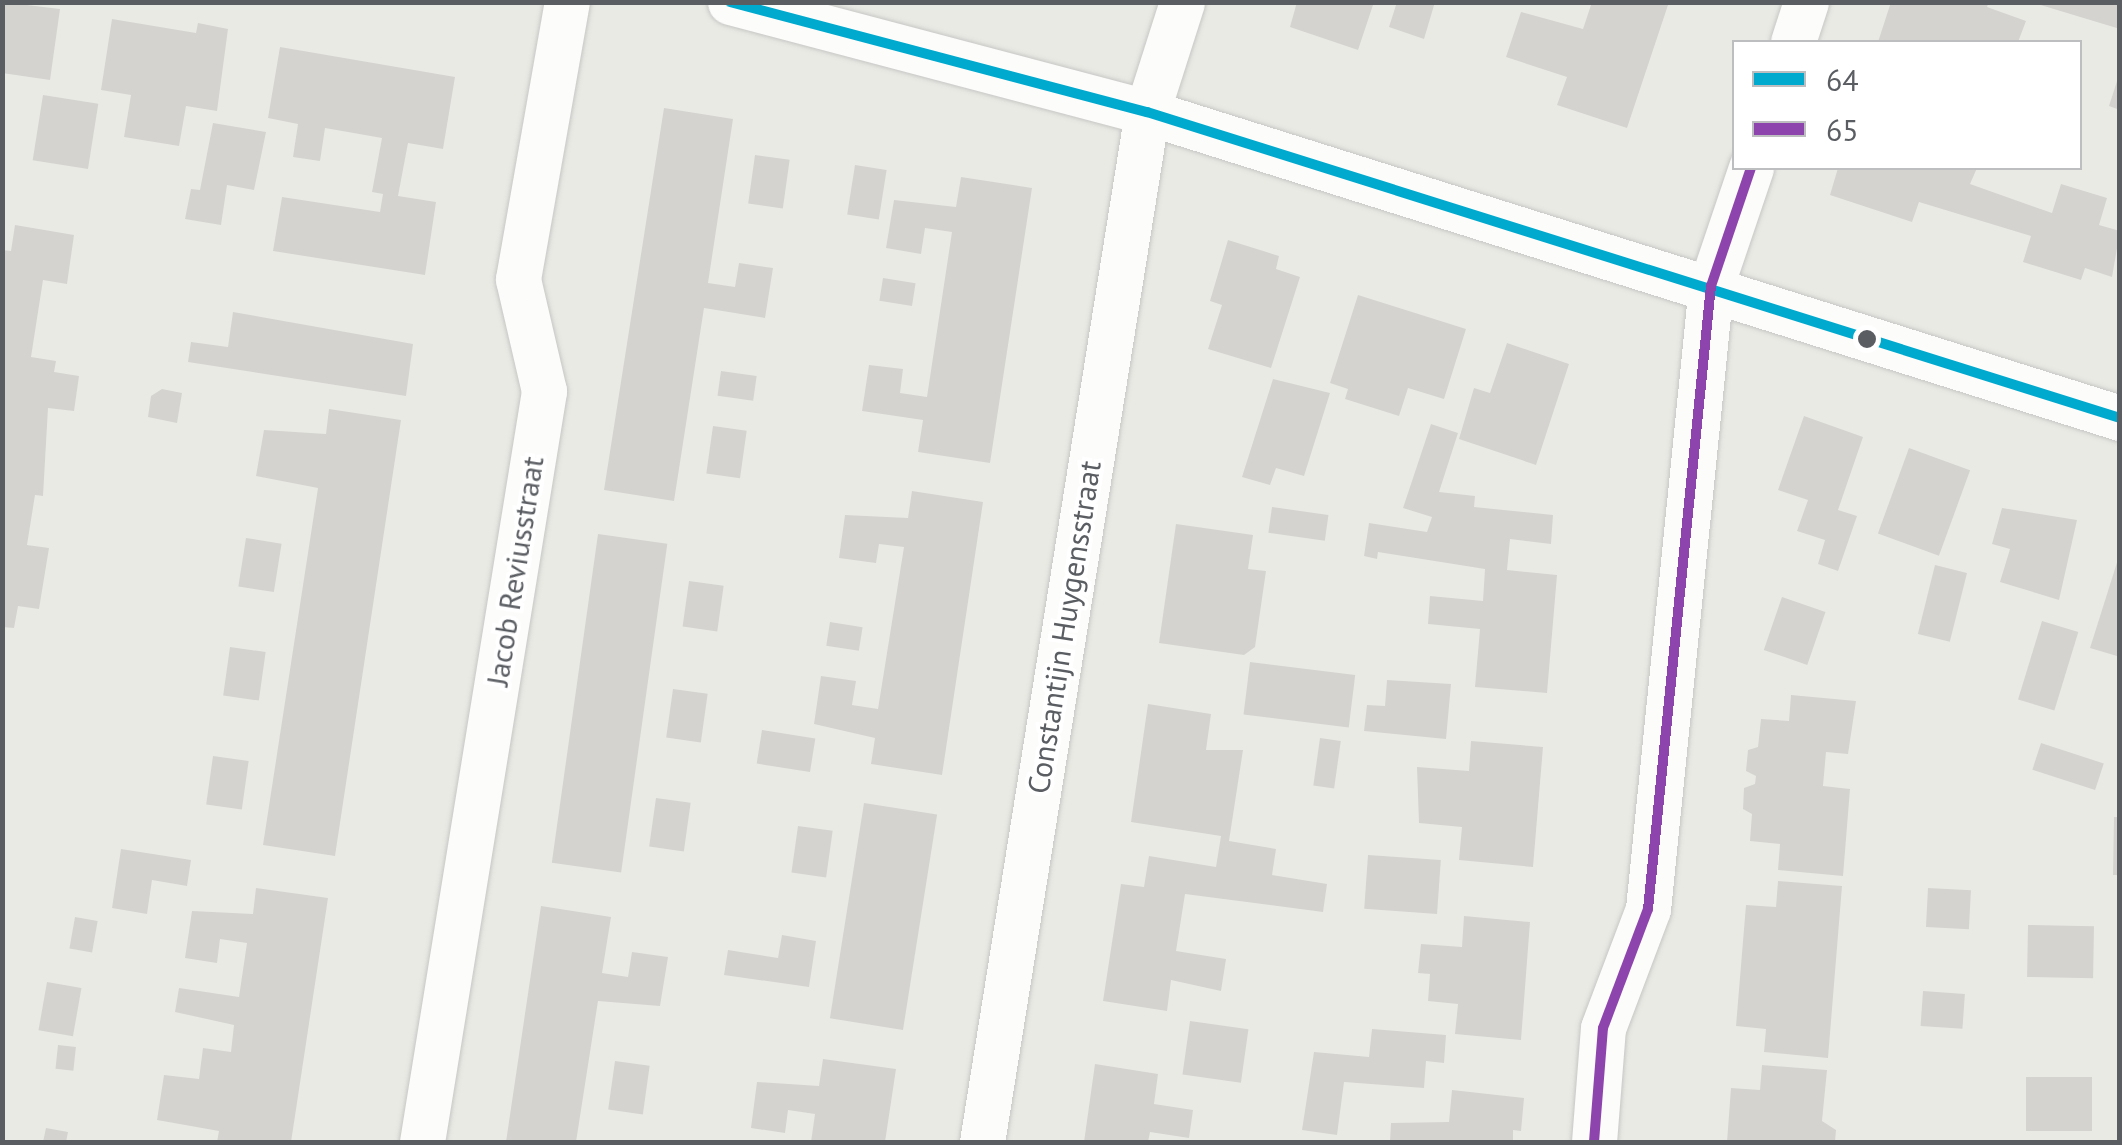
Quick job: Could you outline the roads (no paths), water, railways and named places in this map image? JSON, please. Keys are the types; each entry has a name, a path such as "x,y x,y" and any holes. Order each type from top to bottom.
{"street":[{"name":"Jacob Reviusstraat","path":"422,1142 544,391 518,279 567,2"},
{"path":"730,2 1147,112 1712,286 2120,418"},
{"name":"Constantijn Huygensstraat","path":"982,1142 1147,112 1182,2"},
{"path":"1794,40 1806,2"},
{"path":"1594,1142 1603,1028 1648,909 1712,286 1750,170"}]}
